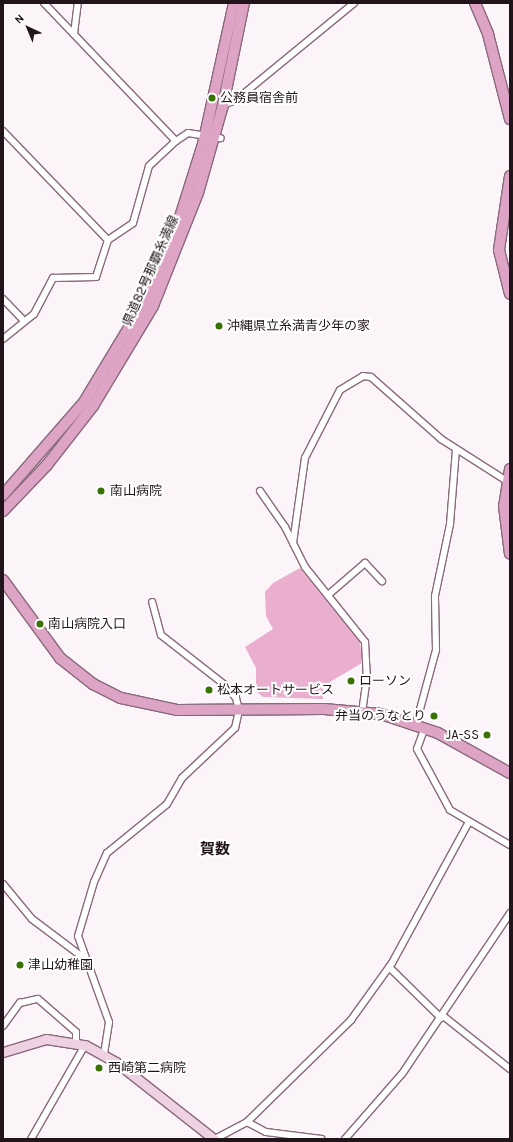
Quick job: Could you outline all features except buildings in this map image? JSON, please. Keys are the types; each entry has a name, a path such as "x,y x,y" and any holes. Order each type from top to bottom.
{"main road":[{"name":"県道82号那覇糸満線","path":"3,495 68,423 130,329 170,244 214,136 234,3"},
{"name":"県道82号那覇糸満線","path":"3,511 76,428 127,353 179,246 223,105 244,3"},
{"path":"475,3 488,34 510,119"},
{"path":"510,176 499,250 510,294"},
{"path":"510,469 507,481 504,516 510,554"},
{"path":"3,580 54,652 105,691 166,709 362,711 420,725 508,770"}],"street":[{"path":"44,3 176,141"},
{"path":"74,34 78,3"},
{"path":"223,105 242,96 354,3"},
{"path":"3,130 108,240"},
{"path":"3,339 23,320 34,314 53,278 96,276 108,240 133,223 149,166 176,141 188,133 214,136"},
{"path":"3,299 23,320"},
{"path":"293,543 305,458 335,398 354,378 371,377 420,423 456,449 507,481"},
{"path":"456,449 450,524 435,596 436,650 420,725 417,749 450,810 510,845"},
{"path":"260,490 293,543 305,567 365,642 367,677 362,711"},
{"path":"328,595 365,563 382,581"},
{"path":"104,1054 109,1022 78,936 107,853 167,804 182,778 235,728 239,710 236,698 225,686 161,635 152,602"},
{"path":"3,1052 32,1040 80,1043 104,1054 215,1139 247,1122 351,1020 389,967 469,822"},
{"path":"3,884 32,918 86,960"},
{"path":"345,1139 402,1074 510,913"},
{"path":"389,967 441,1016 510,1069"},
{"path":"3,1026 20,1003 38,999 76,1032 80,1043 31,1139"},
{"path":"247,1122 266,1132 322,1139"}],"shaded area":[{"path":"300,568 360,642 362,663 323,686 323,699 263,697 256,691 256,668 245,647 273,629 266,616 265,592 273,583"}],"place":[{"name":"公務員宿舎前","path":"212,98"},
{"name":"沖縄県立糸満青少年の家","path":"219,326"},
{"name":"南山病院","path":"101,491"},
{"name":"南山病院入口","path":"40,624"},
{"name":"ローソン","path":"351,681"},
{"name":"松本オートサービス","path":"209,690"},
{"name":"弁当のうなとり","path":"434,716"},
{"name":"JA-SS","path":"487,735"},
{"name":"津山幼稚園","path":"20,965"},
{"name":"西崎第二病院","path":"99,1068"}],"district":[{"name":"賀数","path":"215,850"}]}
